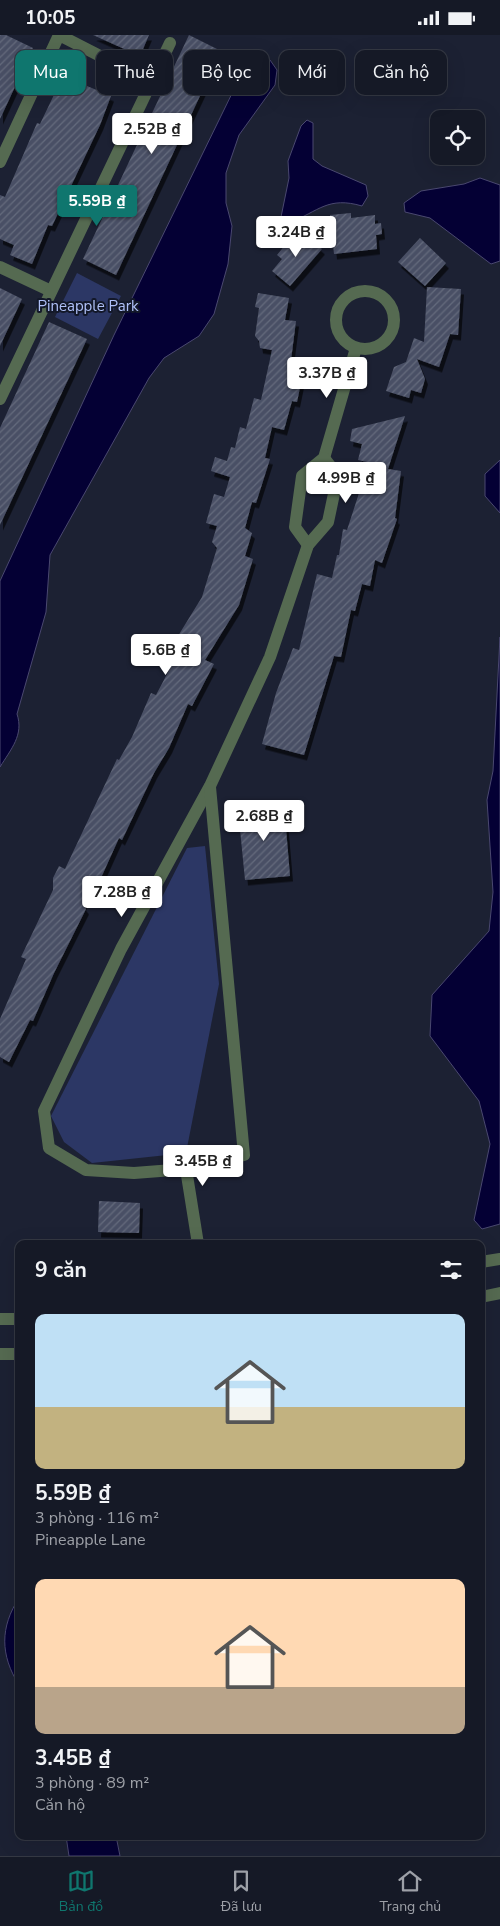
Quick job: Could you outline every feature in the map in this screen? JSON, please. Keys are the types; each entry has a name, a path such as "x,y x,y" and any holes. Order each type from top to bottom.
{"street":[{"path":"0,162 59,35 96,54"},
{"path":"167,50 170,43"},
{"path":"0,399 145,95"},
{"path":"0,267 51,291"},
{"path":"354,293 374,293 389,303 393,312 392,329 382,344 374,348 356,348 341,335 337,316 340,307 354,293"},
{"path":"308,545 296,527 297,503 302,476 324,458 356,348"},
{"path":"210,786 244,1155 186,1169 134,1173 86,1170 49,1148 44,1111 121,949 210,786 270,657 308,545 328,522 335,489 335,471 324,458"},
{"path":"186,1169 197,1240"},
{"path":"485,1261 500,1259"},
{"path":"485,1296 500,1293"},
{"path":"0,1319 15,1319"},
{"path":"0,1354 15,1354"}],"green space":[{"name":"Pineapple Park","path":"77,273 121,296 98,339 55,317"},
{"path":"205,846 219,984 186,1153 92,1163 64,1142 51,1116 187,848"}],"shaded area":[{"path":"269,60 277,70 275,85 269,93"},
{"path":"231,95 268,95 239,135 226,173 226,203 232,226 228,264 214,314 199,336 164,358 149,378 50,555 46,612 17,714 19,722 18,735 0,767 0,581 114,335"},
{"path":"307,120 313,123 313,159 322,166 366,185 368,196 362,206 350,203 332,204 289,223 281,217 289,178 288,161 301,126"},
{"path":"480,178 500,185 500,261 491,264 430,218 405,212 404,203 421,191 464,184"},
{"path":"500,460 500,513 485,496 485,474"},
{"path":"500,637 500,1224 482,1229 474,1220 490,1144 479,1101 430,1036 432,995 489,931 493,892 487,800 493,771"},
{"path":"15,1605 15,1678 8,1663 5,1641 8,1620"},
{"path":"67,1840 117,1840 120,1856 69,1856"}],"building":[{"path":"0,35 6,35 33,48 32,50 15,50 15,87 0,119"},
{"path":"93,35 149,35 143,50 127,50"},
{"path":"189,35 219,50 183,50 183,95 200,95 116,275 83,259 161,95 173,95 173,69"},
{"path":"86,86 96,90 96,95 111,96 100,125 52,226 48,225 32,264 10,255 14,245 0,239 0,195 5,197 37,123 40,124 54,95 86,95"},
{"path":"351,213 351,218 375,215 375,224 381,223 382,234 376,235 377,249 334,254 330,215"},
{"path":"296,232 300,236 306,235 322,249 290,286 272,271 282,259 277,255"},
{"path":"420,238 446,263 425,286 398,262"},
{"path":"427,287 461,289 458,335 450,334 439,367 417,359 425,379 421,393 411,390 409,398 386,391 394,367 406,362 414,338 424,342"},
{"path":"0,288 22,299 0,346"},
{"path":"258,293 289,298 285,320 296,321 291,360 305,363 297,402 292,401 284,430 272,427 265,458 270,459 256,503 252,502 245,528 252,533 245,556 253,559 239,605 205,660 214,664 192,706 188,704 169,748 154,773 122,840 119,838 100,880 97,878 83,905 86,909 54,973 33,1021 30,1020 9,1062 0,1057 0,1019 26,959 21,957 53,890 53,878 59,866 65,869 117,759 119,760 132,737 151,693 156,695 185,640 178,636 202,597 217,548 212,542 217,526 206,523 214,494 224,497 230,477 211,471 215,457 227,461 231,447 235,448 240,427 246,429 254,398 261,400 272,350 260,348 259,341 255,336 259,308 255,307"},
{"path":"49,322 87,339 0,525 0,428"},
{"path":"405,416 388,469 401,471 395,518 397,519 382,563 375,560 370,586 362,584 355,611 351,610 341,657 334,656 304,755 262,744 276,693 293,648 299,650 317,574 332,578 337,555 339,555 343,529 347,530 360,490 356,488 364,482 367,462 358,460 362,444 350,441 352,429"},
{"path":"284,805 290,876 245,880 238,809"},
{"path":"99,1201 140,1203 139,1233 98,1232"}]}
